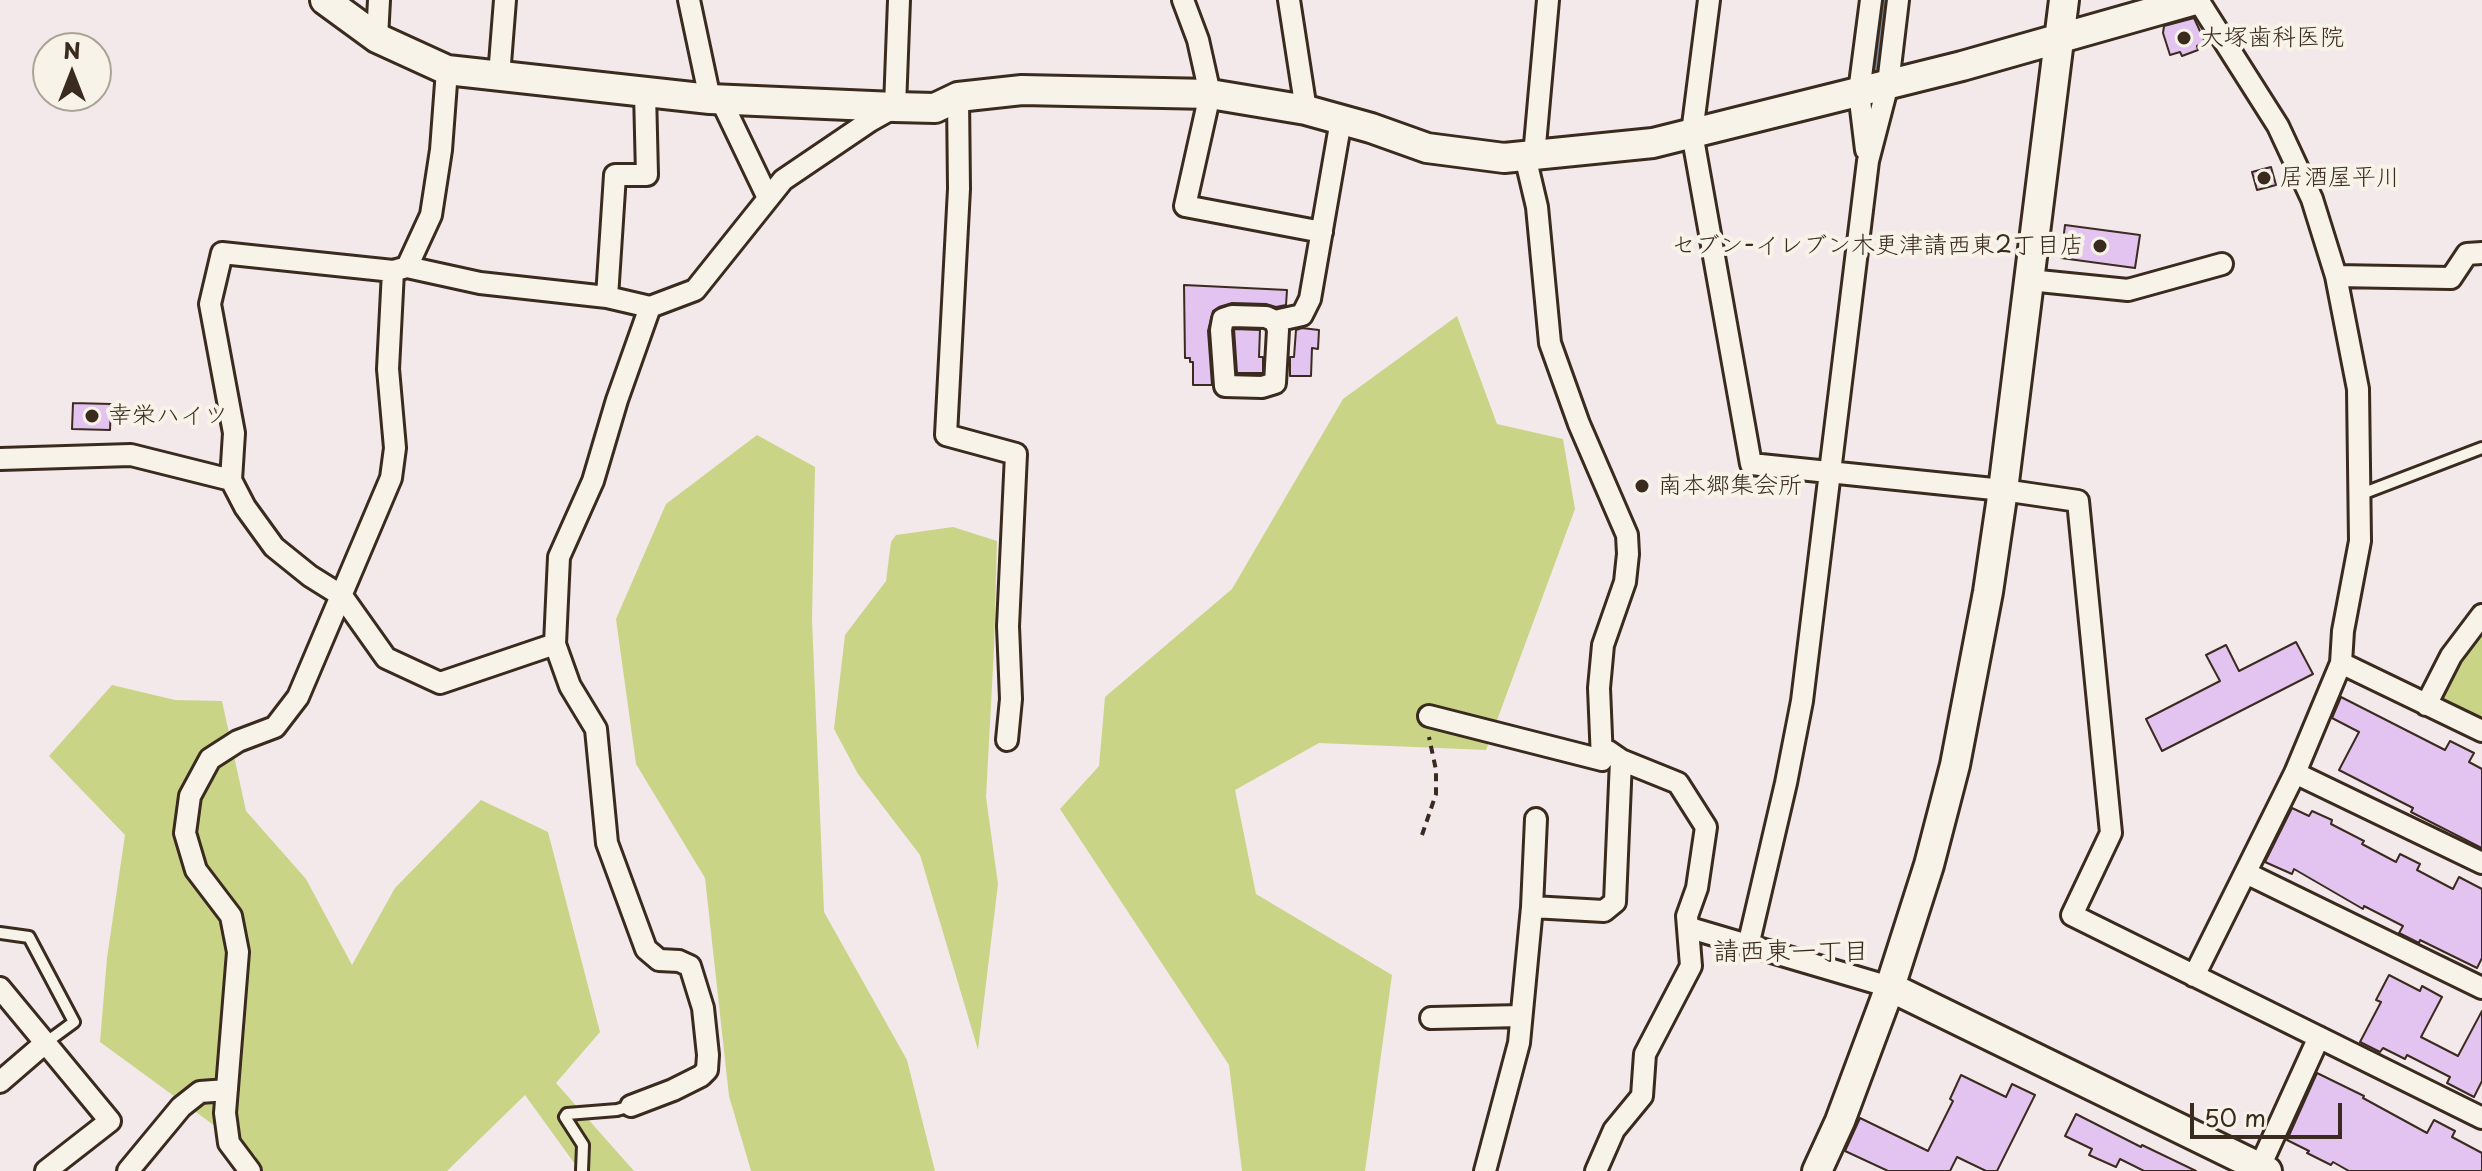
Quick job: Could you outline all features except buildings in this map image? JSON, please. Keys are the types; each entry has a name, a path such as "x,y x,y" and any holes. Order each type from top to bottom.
{"street":[{"path":"325,0 377,38 447,70 716,100 895,107 935,108 958,97 1022,90 1210,94 1306,110 1427,148 1504,158 1653,143 1859,92 2197,0 2278,126 2312,199 2336,276 2358,389 2360,541 2343,631 2341,663 2295,773 2194,976"},
{"path":"377,38 379,0"},
{"path":"499,76 505,0"},
{"path":"689,0 716,100 768,198"},
{"path":"895,107 899,0"},
{"path":"1183,0 1198,40 1210,94 1185,206 1322,232"},
{"path":"1289,0 1306,110"},
{"path":"1532,907 1604,911 1615,902 1611,760 1599,688 1603,645 1625,582 1628,554 1627,535 1579,424 1550,343 1530,156 1548,0"},
{"path":"1709,0 1692,133 1751,464 2003,490 2078,501 2111,833 2072,915 2482,1118"},
{"path":"1868,161 1859,92 1871,0"},
{"path":"1748,946 1802,701 1868,161 1888,84 1898,0"},
{"path":"1817,1171 1840,1121 1890,987 1929,865 1955,765 1988,592 2003,490 2064,0"},
{"path":"250,1171 229,1143 225,1113 238,952 231,916 196,870 185,833 190,796 210,759 238,741 275,727 298,697 391,478 395,448 388,369 400,269 431,215 441,150 447,70"},
{"path":"607,297 615,175 647,175 645,92"},
{"path":"958,97 959,189 946,435 1016,454 1008,626 1011,699 1007,740"},
{"path":"555,644 440,683 386,658 342,596 310,576 274,547 245,507 231,480 234,433 210,304 222,253 400,269 480,283 607,297 650,307 695,290 783,180 895,107"},
{"path":"1275,321 1302,315 1310,299 1341,120"},
{"path":"2336,276 2451,278 2467,254 2482,253"},
{"path":"2029,280 2128,290 2222,264"},
{"path":"631,1106 673,1090 707,1070 703,1008 690,966 679,961 659,960 646,949 607,843 596,729 570,686 555,644 559,557 593,481 617,400 650,307"},
{"path":"0,459 131,455 231,480"},
{"path":"2426,705 2451,656 2482,615"},
{"path":"2341,663 2482,731"},
{"path":"1429,716 1611,760 1678,783 1706,827 1697,888 1687,916 1691,966 1645,1054 1642,1096 1614,1130 1596,1171"},
{"path":"2295,773 2482,863"},
{"path":"1485,1171 1519,1043 1532,907 1536,819"},
{"path":"2246,873 2482,988"},
{"path":"1690,928 1890,987 2261,1170 2319,1037"},
{"path":"0,988 110,1121 46,1171"},
{"path":"1431,1018 1521,1016"},
{"path":"0,1082 44,1044"},
{"path":"137,1168 181,1107 200,1092 227,1090"}],"lane":[{"path":"2359,495 2482,448"},
{"path":"0,933 29,937 74,1022 44,1044"},
{"path":"582,1171 583,1145 565,1117 567,1114 631,1106"}],"path":[{"path":"1422,835 1436,794 1429,716"}],"green space":[{"path":"1457,316 1497,424 1563,439 1575,509 1486,750 1319,743 1235,790 1256,894 1392,975 1365,1171 1242,1171 1229,1065 1060,809 1099,766 1105,697 1232,589 1343,399"},
{"path":"757,435 815,467 812,619 824,912 907,1060 935,1171 751,1171 729,1096 705,878 636,764 616,619 666,504"},
{"path":"953,527 997,541 986,797 998,884 978,1050 920,855 858,774 834,729 845,635 886,581 891,542 896,535"},
{"path":"2482,617 2482,731 2426,705"},
{"path":"112,685 175,700 222,701 246,811 306,879 352,965 395,888 481,800 548,832 600,1032 556,1083 634,1171 580,1171 525,1095 447,1171 253,1171 256,1156 100,1042 107,958 125,835 49,756"}],"waterway":[{"path":"1876,75 1885,0"}],"place":[{"name":"大塚歯科医院","path":"2184,38"},
{"name":"居酒屋平川","path":"2264,178"},
{"name":"セブン-イレブン木更津請西東2丁目店","path":"2100,246"},
{"name":"幸栄ハイツ","path":"92,416"},
{"name":"南本郷集会所","path":"1642,486"}],"district":[{"name":"請西東一丁目","path":"1791,953"}]}
